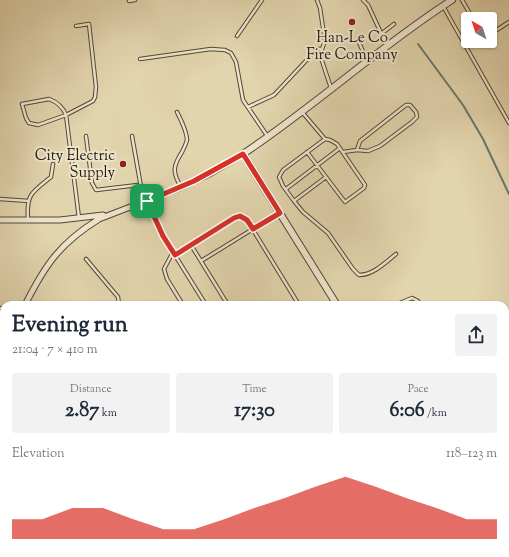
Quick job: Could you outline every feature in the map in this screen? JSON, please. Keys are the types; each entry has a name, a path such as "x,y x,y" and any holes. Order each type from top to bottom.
{"street":[{"path":"27,301 39,277 54,255 90,224 110,214 181,187 216,170 243,154 452,0"},
{"path":"243,154 335,301"},
{"path":"0,222 79,219 110,214"}],"lane":[{"path":"129,1 135,0"},
{"path":"237,36 262,0"},
{"path":"317,0 320,8 325,41 322,49 322,61 332,89"},
{"path":"363,0 368,5 387,47"},
{"path":"462,0 469,12"},
{"path":"443,6 509,123"},
{"path":"497,30 509,22"},
{"path":"76,26 89,24 96,94 94,99 90,104 66,115 38,124 32,124 26,118 22,104 49,100 54,101 61,106 66,115 79,219"},
{"path":"381,34 394,24"},
{"path":"358,40 367,62"},
{"path":"140,59 211,49 225,50 231,53 236,62 243,100 268,137"},
{"path":"248,107 274,95 317,49 322,49"},
{"path":"343,152 356,150 368,151 380,146 412,122 417,117 416,112 410,105 406,105 360,141 356,150"},
{"path":"177,112 187,140 177,159 174,173 181,187"},
{"path":"302,112 325,139 330,140 340,148 365,184 364,188 345,202 307,152"},
{"path":"86,136 92,183 96,190 138,185 141,187"},
{"path":"132,136 141,187 147,201 163,236 203,301"},
{"path":"325,139 280,174 279,177 286,189 303,212 328,233 353,270 359,275 366,275 396,254"},
{"path":"286,189 340,148"},
{"path":"28,221 27,208 31,194 51,177 53,164"},
{"path":"294,201 326,177"},
{"path":"0,199 28,201"},
{"path":"201,262 280,213"},
{"path":"181,301 167,279 164,269 174,254 234,218 240,216 247,220 253,229 297,301"},
{"path":"191,245 225,301"},
{"path":"86,259 118,297 120,301"},
{"path":"404,301 412,298 416,301"}],"waterway":[{"path":"418,44 463,105 483,139 509,194"}],"place":[{"name":"Han-Le Co Fire Company","path":"352,22"},
{"name":"City Electric Supply","path":"123,164"}],"route":[{"path":"243,154 280,213 253,229 247,220 240,216 234,218 175,255 163,236 147,201 211,173 243,154"}]}
